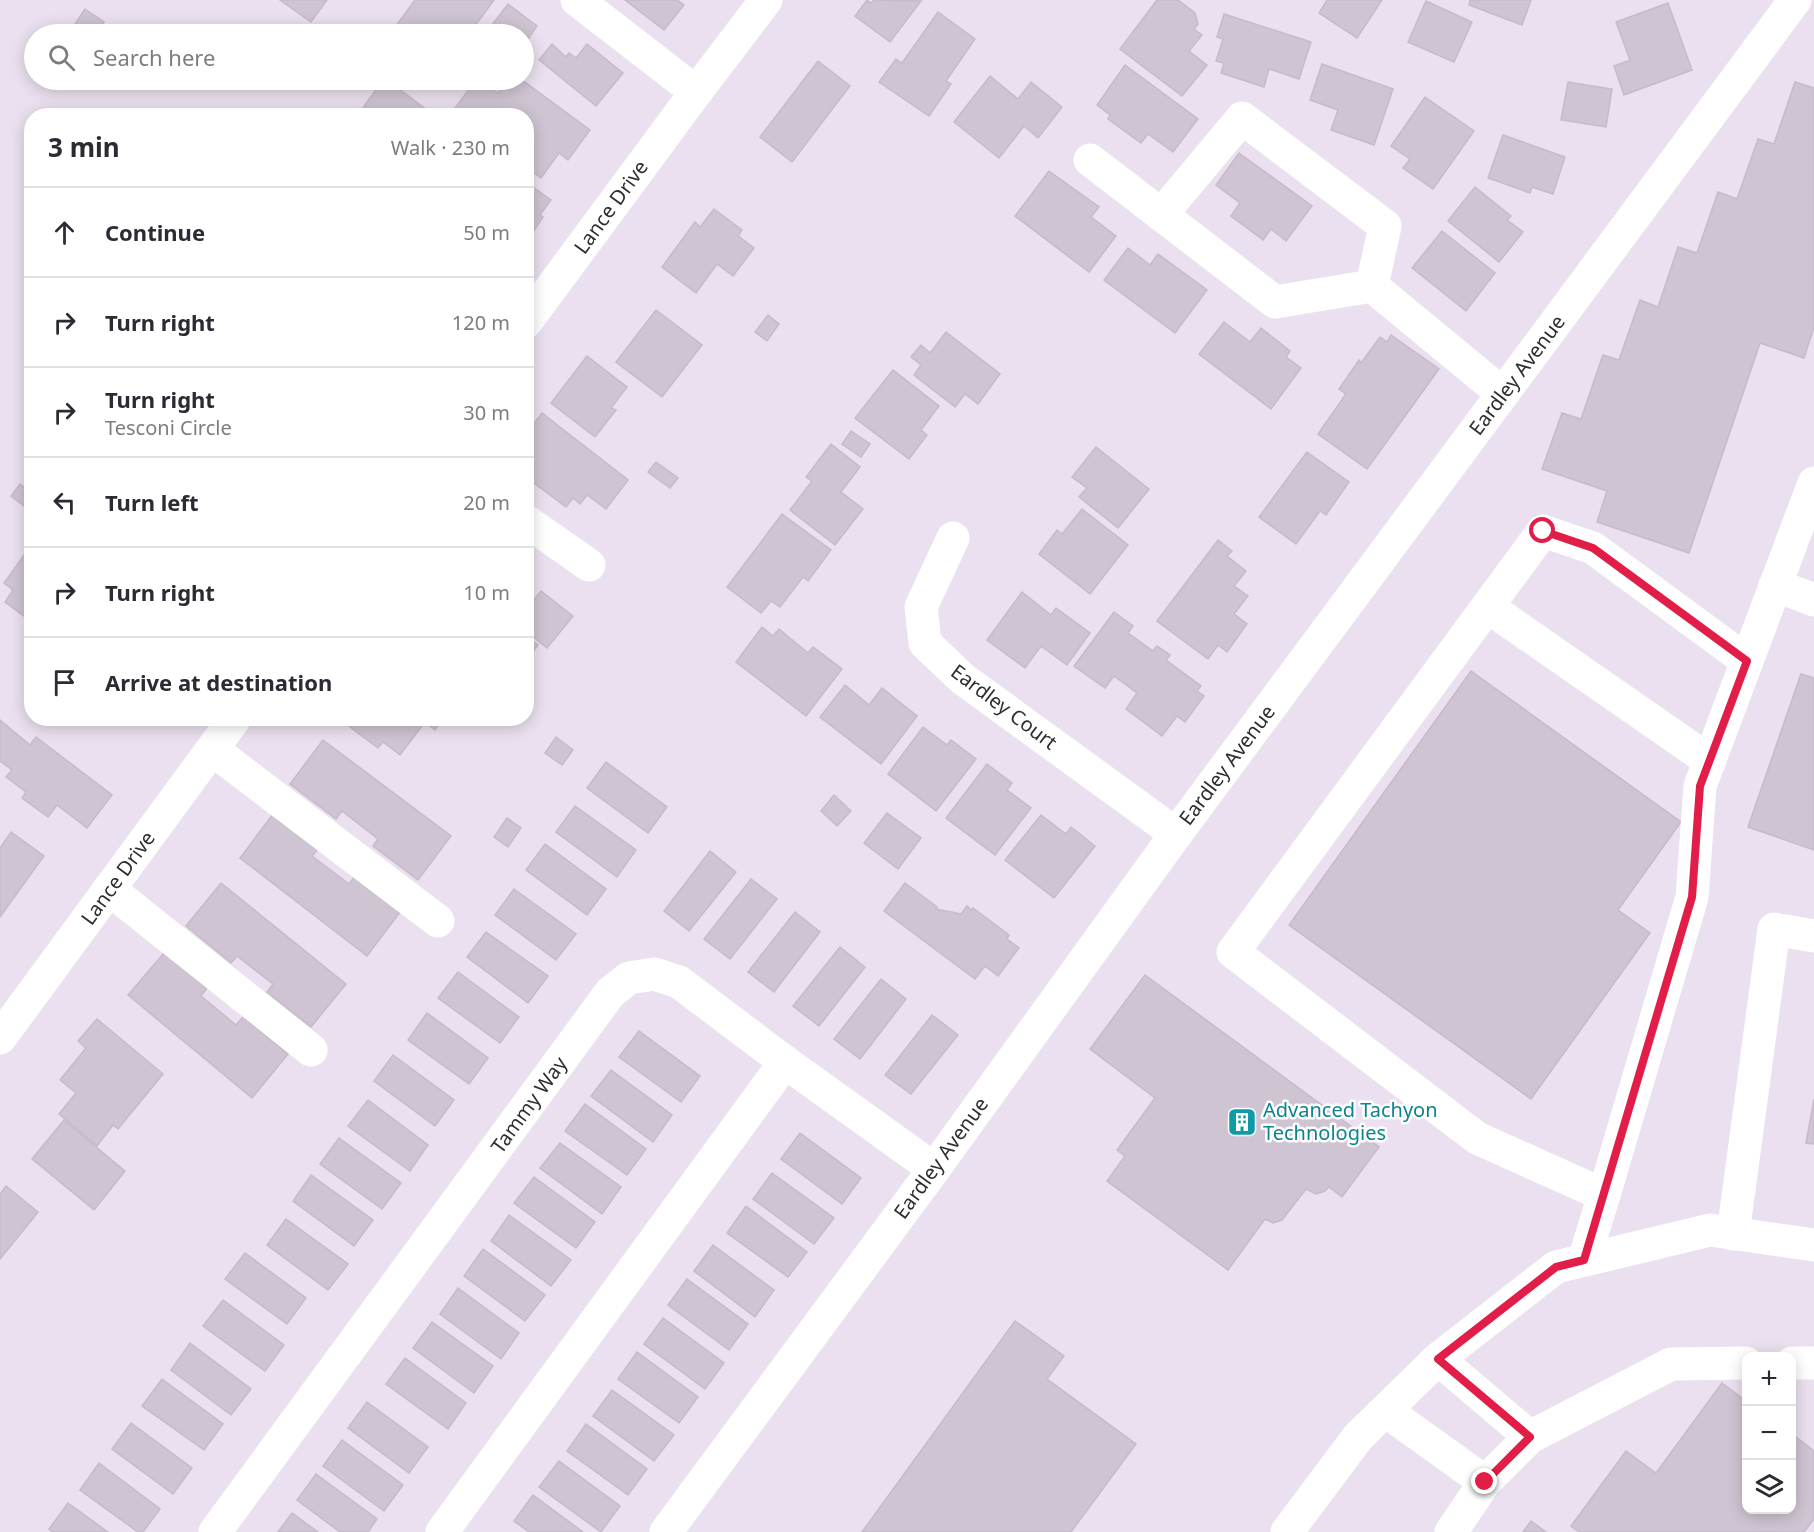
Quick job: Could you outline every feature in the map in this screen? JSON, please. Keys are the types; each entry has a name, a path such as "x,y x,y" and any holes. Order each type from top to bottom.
{"street":[{"path":"577,0 696,92"},
{"name":"Lance Drive","path":"534,299 766,0"},
{"name":"Eardley Avenue","path":"666,1532 1176,834 1503,394 1798,3"},
{"path":"1161,215 1242,118 1385,226 1372,286"},
{"path":"1090,160 1275,302 1372,286 1503,394"},
{"path":"1584,1260 1692,897 1700,786 1814,483"},
{"path":"534,526 590,565"},
{"path":"1604,1195 1477,1138 1233,952 1543,531 1593,548 1747,661"},
{"name":"Eardley Court","path":"953,538 921,607 925,643 963,679 1176,834"},
{"path":"1775,585 1814,600"},
{"path":"1488,607 1710,761"},
{"name":"Lance Drive","path":"0,1038 230,726"},
{"path":"213,750 438,921"},
{"path":"109,890 311,1050"},
{"path":"1732,1234 1774,929 1814,936"},
{"name":"Tammy Way","path":"215,1532 610,993 629,978 654,974 679,982 785,1062 934,1168"},
{"path":"441,1532 785,1062"},
{"path":"1287,1532 1358,1437 1438,1359 1556,1267 1710,1230 1814,1245"},
{"path":"1438,1359 1530,1437"},
{"path":"1796,1363 1814,1363"},
{"path":"1451,1532 1485,1482 1530,1437 1671,1365 1742,1364"},
{"path":"1386,1411 1485,1482"}],"building":[{"path":"280,0 327,0 311,22"},
{"path":"415,0 494,0 476,24 397,24"},
{"path":"625,0 677,0 684,5 664,30"},
{"path":"867,0 871,3 874,0 921,1 890,42 855,16"},
{"path":"1157,0 1178,0 1195,13 1198,24 1194,29 1202,35 1189,51 1207,65 1182,96 1120,49"},
{"path":"1327,0 1382,0 1357,38 1319,13"},
{"path":"1470,0 1531,0 1522,25 1469,5"},
{"path":"1426,1 1472,22 1454,62 1408,42"},
{"path":"1668,3 1692,70 1624,95 1614,66 1630,60 1616,22"},
{"path":"508,4 537,26 534,30 534,24 493,24"},
{"path":"85,9 104,22 102,24 75,24"},
{"path":"938,12 975,39 946,81 951,84 929,116 879,82 896,59 902,63"},
{"path":"1224,14 1311,42 1299,79 1269,69 1264,87 1221,73 1224,63 1216,61 1223,39 1217,37"},
{"path":"552,44 566,57 569,53 576,58 587,44 623,73 596,106 539,60"},
{"path":"818,61 850,86 792,162 760,137"},
{"path":"1322,64 1393,89 1374,145 1331,130 1338,110 1310,100"},
{"path":"1125,65 1198,119 1173,152 1148,134 1141,143 1108,119 1110,115 1097,105"},
{"path":"990,76 1018,99 1031,82 1062,107 1038,138 1024,126 999,158 954,122"},
{"path":"1568,82 1612,89 1606,127 1561,120"},
{"path":"1795,82 1814,88 1814,327 1804,358 1760,343 1689,553 1597,522 1607,491 1542,469 1562,413 1581,419 1603,355 1619,360 1640,300 1658,307 1678,247 1697,253 1718,192 1737,199 1758,139 1774,144"},
{"path":"534,89 590,130 568,160 559,153 541,178 534,173 534,108 455,108 468,90 493,90 498,93 500,90"},
{"path":"376,90 400,90 424,108 363,108"},
{"path":"1425,97 1474,131 1433,189 1403,168 1410,159 1391,146"},
{"path":"1503,135 1565,157 1553,194 1532,187 1530,193 1488,178"},
{"path":"1239,153 1312,206 1286,241 1271,229 1263,240 1231,216 1240,203 1216,185"},
{"path":"1049,171 1099,207 1091,217 1116,236 1089,272 1015,216"},
{"path":"1475,187 1511,216 1507,220 1523,232 1499,262 1448,221"},
{"path":"534,188 551,200 540,215 543,217 534,230"},
{"path":"714,209 742,230 738,236 754,248 733,276 717,264 696,293 662,267 695,222 700,227"},
{"path":"1442,231 1495,273 1466,311 1412,268"},
{"path":"1128,248 1150,265 1158,254 1207,290 1175,333 1104,280"},
{"path":"656,310 702,345 662,397 616,362"},
{"path":"768,315 779,324 767,341 755,332"},
{"path":"1224,322 1250,342 1261,328 1290,351 1286,357 1301,368 1271,409 1199,354"},
{"path":"946,332 1000,374 978,404 965,394 955,407 914,375 921,365 911,357 921,345 930,353"},
{"path":"1391,335 1439,369 1367,469 1318,434 1346,394 1339,389 1359,360 1361,363 1380,337 1387,342"},
{"path":"587,356 627,387 611,408 616,410 595,437 551,403"},
{"path":"893,370 939,406 921,430 927,435 909,459 855,418"},
{"path":"542,413 628,480 606,509 587,495 580,504 573,498 566,507 534,483 534,424"},
{"path":"851,431 870,444 861,457 842,444"},
{"path":"831,444 860,467 841,492 863,509 835,545 790,510 812,481 806,477"},
{"path":"1096,447 1149,489 1118,528 1079,497 1087,488 1072,477"},
{"path":"1307,452 1349,482 1326,515 1320,511 1296,544 1259,517"},
{"path":"656,462 678,478 670,488 648,472"},
{"path":"20,484 24,487 24,506 11,496"},
{"path":"1082,509 1128,545 1090,594 1039,554 1057,530 1062,534"},
{"path":"782,514 831,550 808,581 803,577 780,607 771,601 761,613 727,587"},
{"path":"1218,540 1232,551 1227,556 1246,571 1234,586 1248,596 1234,614 1247,624 1227,652 1218,645 1208,659 1157,621"},
{"path":"24,555 24,616 5,602 13,590 4,583"},
{"path":"541,591 573,616 547,648 534,637 534,599"},
{"path":"1022,592 1051,615 1056,608 1090,633 1067,665 1041,646 1025,668 987,640"},
{"path":"1114,612 1133,626 1128,633 1153,651 1157,646 1170,655 1166,660 1201,686 1197,691 1204,696 1185,722 1177,716 1162,736 1126,709 1137,693 1114,676 1105,688 1074,666"},
{"path":"762,627 773,636 779,629 808,653 813,647 842,669 806,716 736,662"},
{"path":"1471,671 1681,822 1618,910 1650,933 1531,1099 1289,925"},
{"path":"1801,674 1814,678 1814,850 1748,827"},
{"path":"845,685 869,705 882,688 917,716 881,764 820,717"},
{"path":"0,720 30,745 36,737 112,795 87,828 57,805 48,817 22,798 26,792 6,777 12,770 0,761"},
{"path":"349,726 422,726 400,755 383,742 378,748"},
{"path":"923,727 947,745 951,740 976,759 936,811 888,774"},
{"path":"556,737 573,750 562,765 545,753"},
{"path":"323,740 451,836 418,880 373,846 378,839 342,811 336,819 290,784"},
{"path":"606,762 667,807 648,833 587,788"},
{"path":"987,764 1012,783 1007,790 1031,808 995,855 946,818"},
{"path":"834,795 851,811 837,826 821,811"},
{"path":"575,806 636,850 617,877 556,832"},
{"path":"887,813 921,838 898,869 864,843"},
{"path":"273,814 318,849 312,856 349,884 355,876 401,911 367,956 240,858"},
{"path":"1041,815 1066,834 1071,827 1095,846 1054,898 1005,860"},
{"path":"507,818 521,828 508,847 494,837"},
{"path":"11,832 44,856 0,917 0,848"},
{"path":"545,844 606,889 587,915 526,870"},
{"path":"710,851 736,872 689,931 664,911"},
{"path":"751,879 777,899 730,959 704,939"},
{"path":"221,883 346,984 311,1027 267,992 273,984 237,956 231,963 186,926"},
{"path":"905,883 937,907 936,909 961,914 967,906 971,910 973,908 1009,935 1007,939 1019,948 998,976 985,966 975,979 884,911"},
{"path":"514,889 576,934 556,960 495,915"},
{"path":"795,912 820,932 774,992 748,972"},
{"path":"486,932 548,976 528,1003 467,957"},
{"path":"840,947 865,967 819,1026 793,1006"},
{"path":"164,953 207,988 201,996 236,1025 243,1017 288,1054 252,1098 128,995"},
{"path":"458,972 519,1017 500,1043 438,998"},
{"name":"Advanced Tachyon Technologies","path":"1145,975 1379,1147 1342,1197 1329,1187 1316,1194 1306,1189 1282,1220 1273,1223 1265,1219 1228,1270 1107,1181 1125,1156 1117,1150 1155,1098 1090,1049"},
{"path":"881,979 906,999 860,1059 834,1039"},
{"path":"427,1013 488,1058 469,1084 408,1040"},
{"path":"932,1015 958,1035 911,1094 885,1075"},
{"path":"97,1019 163,1074 118,1129 113,1125 97,1146 59,1114 76,1093 60,1080 86,1048 78,1041"},
{"path":"639,1031 700,1076 681,1102 619,1057"},
{"path":"393,1055 454,1100 435,1126 374,1081"},
{"path":"611,1070 672,1115 653,1142 591,1096"},
{"path":"1814,1099 1814,1144 1806,1143"},
{"path":"368,1100 428,1145 410,1171 348,1126"},
{"path":"585,1104 646,1149 627,1175 565,1131"},
{"path":"64,1120 125,1171 94,1210 32,1159"},
{"path":"800,1133 861,1178 842,1204 781,1159"},
{"path":"339,1138 401,1183 382,1209 320,1164"},
{"path":"560,1143 621,1187 602,1214 540,1168"},
{"path":"772,1173 834,1218 814,1244 753,1199"},
{"path":"311,1175 373,1220 354,1246 293,1201"},
{"path":"534,1177 595,1222 576,1248 514,1203"},
{"path":"6,1186 38,1212 0,1259 0,1194"},
{"path":"746,1206 807,1252 788,1277 727,1233"},
{"path":"509,1215 571,1260 551,1286 491,1241"},
{"path":"286,1219 348,1264 328,1290 267,1245"},
{"path":"713,1245 774,1290 755,1317 694,1271"},
{"path":"483,1249 545,1295 525,1321 464,1276"},
{"path":"245,1253 306,1298 287,1324 225,1279"},
{"path":"687,1279 748,1324 729,1350 668,1305"},
{"path":"458,1288 519,1333 501,1359 440,1314"},
{"path":"223,1300 284,1345 265,1371 203,1326"},
{"path":"663,1318 724,1363 705,1389 644,1344"},
{"path":"1015,1321 1064,1356 1047,1379 1136,1444 1071,1532 862,1532"},
{"path":"432,1322 493,1366 474,1393 413,1348"},
{"path":"190,1343 251,1389 231,1415 171,1370"},
{"path":"637,1352 698,1397 679,1423 618,1379"},
{"path":"405,1358 466,1403 448,1429 386,1384"},
{"path":"162,1379 223,1424 204,1450 142,1406"},
{"path":"1722,1383 1742,1398 1742,1514 1796,1514 1796,1437 1814,1451 1814,1519 1804,1532 1579,1532 1571,1526 1626,1451 1656,1473"},
{"path":"612,1390 674,1435 654,1461 593,1416"},
{"path":"367,1402 428,1447 409,1473 348,1428"},
{"path":"131,1423 192,1468 173,1494 112,1449"},
{"path":"586,1424 647,1469 628,1495 567,1451"},
{"path":"342,1440 403,1485 384,1511 323,1466"},
{"path":"559,1461 620,1506 601,1532 539,1487"},
{"path":"99,1463 160,1509 143,1532 138,1532 80,1490"},
{"path":"316,1474 377,1519 368,1532 340,1532 297,1500"},
{"path":"533,1495 583,1532 529,1532 514,1521"},
{"path":"68,1503 108,1532 53,1532 49,1529"},
{"path":"292,1513 318,1532 278,1532"},
{"path":"1531,1521 1546,1532 1523,1532"}],"place":[{"name":"Advanced Tachyon Technologies","path":"1242,1122"}],"route":[{"path":"1485,1482 1530,1437 1438,1359 1556,1267 1584,1260 1692,897 1700,786 1747,661 1593,548 1543,531"}]}
